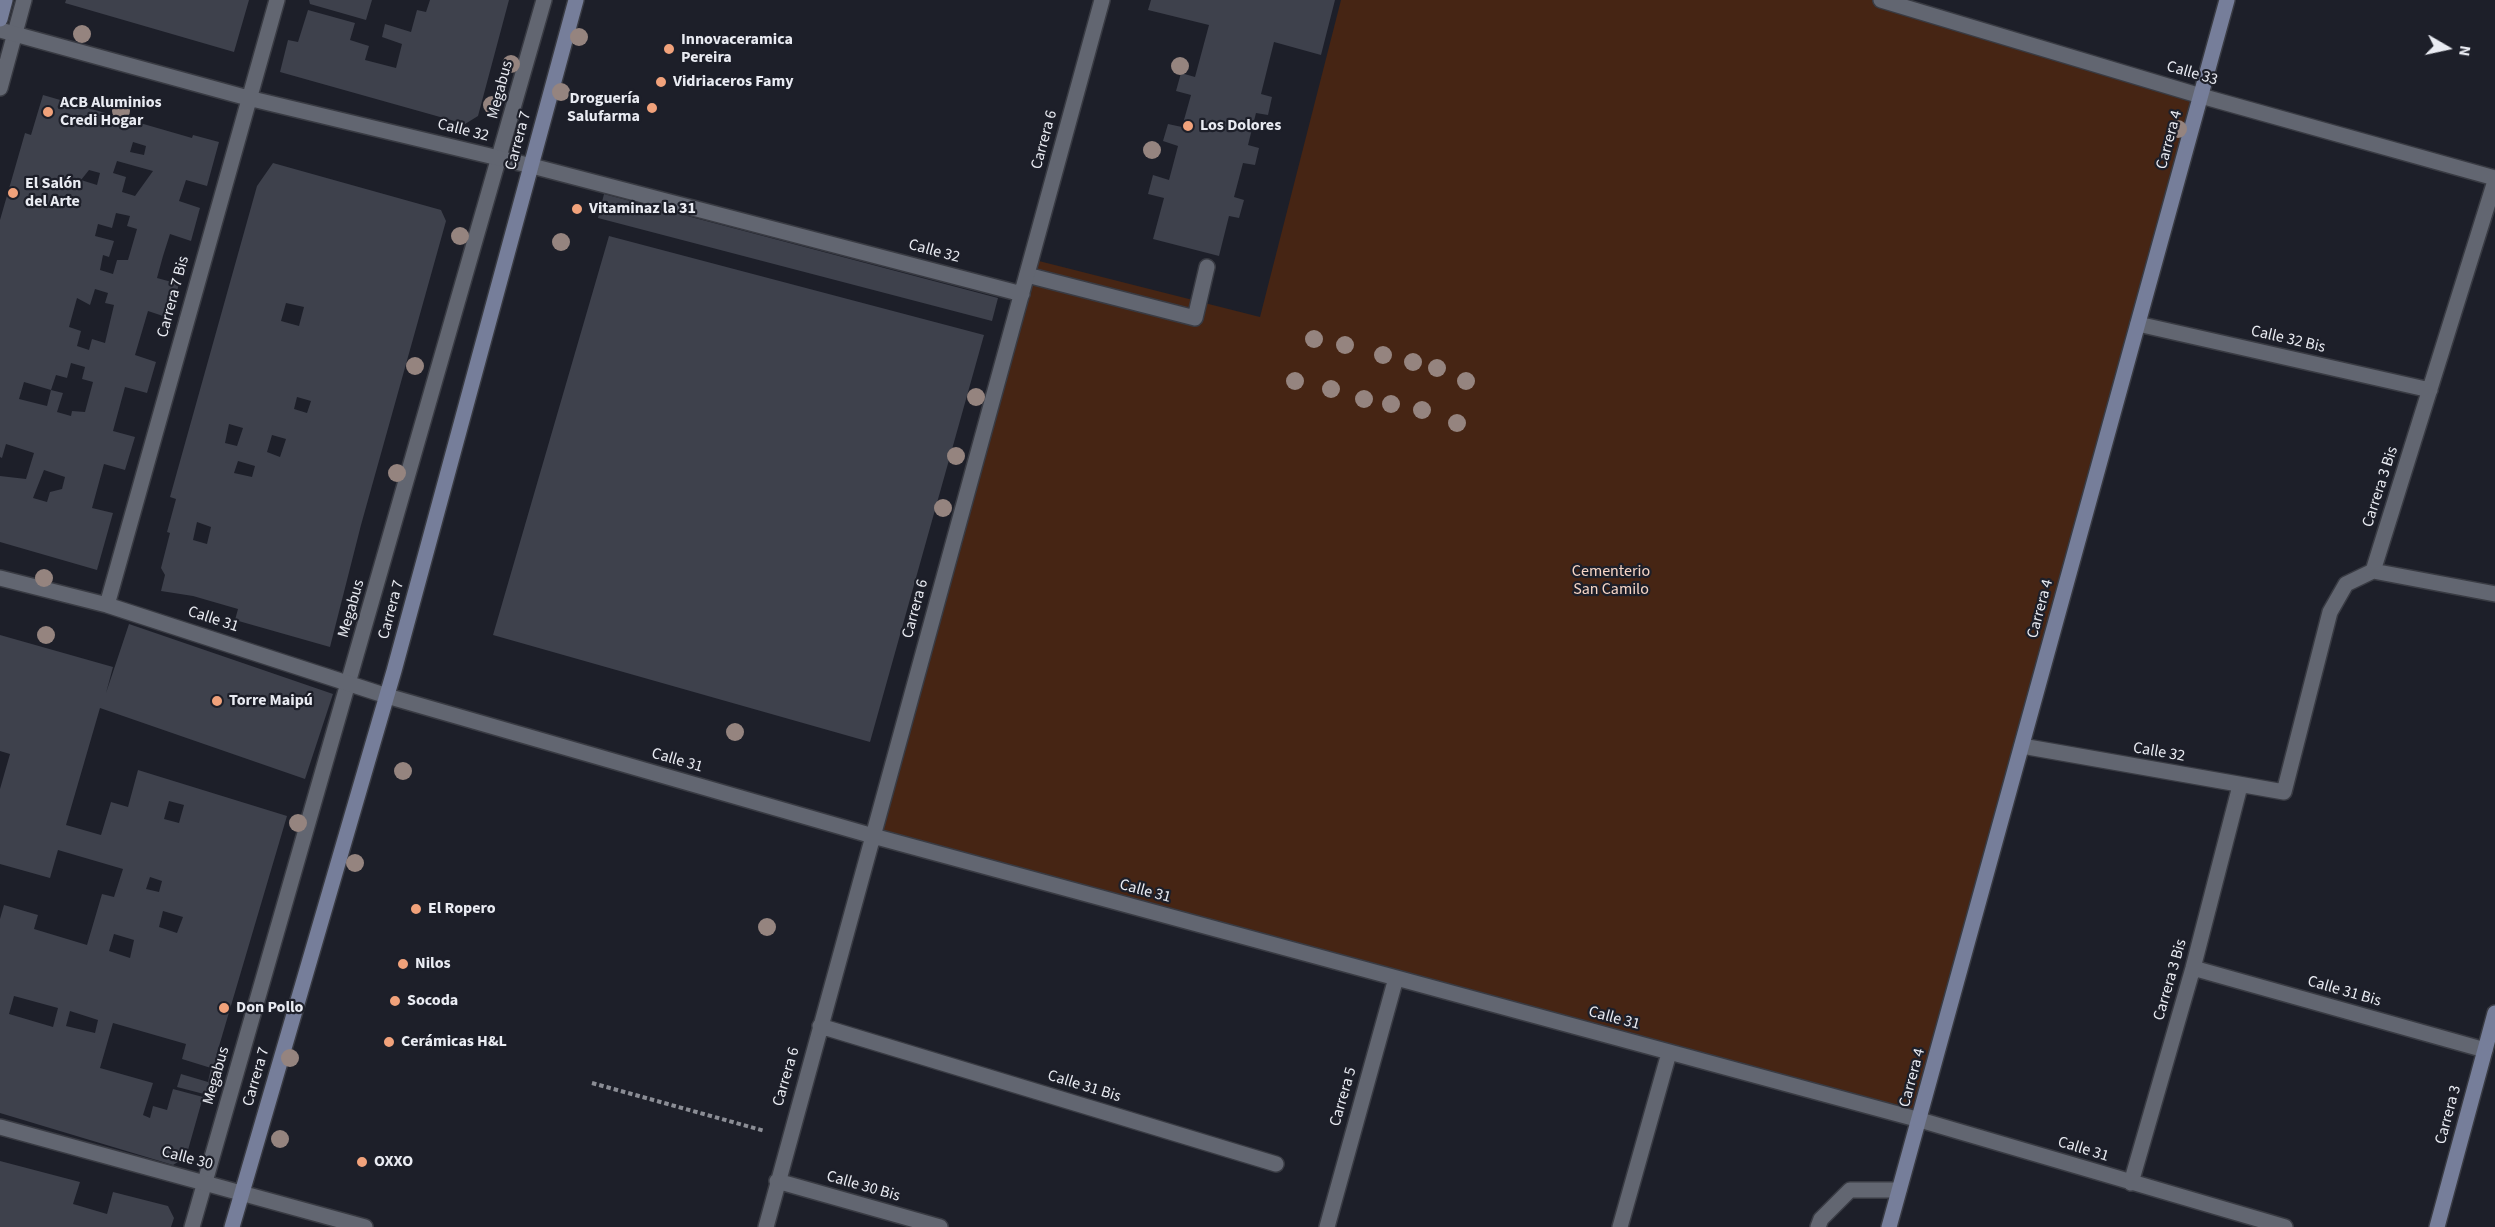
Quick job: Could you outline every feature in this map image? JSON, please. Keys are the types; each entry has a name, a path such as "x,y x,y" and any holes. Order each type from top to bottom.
{"main road":[{"path":"0,19 5,0"},
{"name":"Carrera 7","path":"232,1227 387,696 576,0"},
{"name":"Carrera 4","path":"1889,1227 2227,0"},
{"name":"Carrera 3","path":"2437,1227 2495,1013"}],"street":[{"path":"0,88 7,33 24,0"},
{"name":"Carrera 7 Bis","path":"107,605 248,98 278,0"},
{"name":"Megabus","path":"192,1227 350,684 544,0"},
{"name":"Carrera 6","path":"766,1227 1102,0"},
{"name":"Calle 33","path":"1881,0 1904,3 2201,96 2495,179"},
{"name":"Calle 32","path":"7,33 248,98 531,166 1022,294"},
{"name":"Carrera 3 Bis","path":"2373,571 2495,179"},
{"path":"1027,275 1195,318 1207,267"},
{"name":"Calle 32 Bis","path":"2138,324 2430,390"},
{"path":"2373,571 2495,594"},
{"name":"Calle 32","path":"2022,746 2283,793 2330,612 2346,584 2373,571"},
{"name":"Calle 31","path":"0,578 107,605 387,696 873,836 1920,1120 2285,1227"},
{"name":"Carrera 3 Bis","path":"2131,1183 2193,968 2240,786"},
{"name":"Calle 31 Bis","path":"2193,968 2485,1050"},
{"name":"Carrera 5","path":"1327,1227 1396,978"},
{"name":"Calle 31 Bis","path":"820,1026 1276,1164"},
{"path":"1620,1227 1669,1053"},
{"name":"Calle 30","path":"0,1127 365,1227"},
{"name":"Calle 30 Bis","path":"777,1181 940,1227"},
{"path":"1818,1227 1821,1219 1850,1190 1899,1190"}],"path":[{"path":"592,1083 789,1138"}],"green space":[{"name":"Cementerio San Camilo","path":"1341,0 1881,0 2201,96 1920,1120 873,836 1031,259 1260,317"}],"building":[{"path":"66,0 249,0 234,52 65,3"},
{"path":"309,0 372,0 366,20 310,4"},
{"path":"430,0 509,0 478,116 465,124 280,72 288,40 298,42 308,10 355,23 350,40 369,46 365,60 396,68 402,44 382,37 385,24 411,32 417,10 426,12"},
{"path":"1151,0 1335,0 1321,55 1274,42 1261,94 1272,97 1268,115 1256,113 1248,145 1259,148 1255,165 1243,163 1234,197 1244,200 1239,218 1229,216 1219,256 1153,239 1164,198 1148,194 1153,175 1169,180 1178,146 1163,141 1168,124 1182,127 1191,95 1176,91 1181,73 1195,77 1209,25 1148,10"},
{"path":"43,95 192,138 193,135 219,142 207,186 186,180 179,201 200,208 191,241 170,234 163,256 157,278 179,284 169,318 148,311 135,355 156,362 147,393 125,387 113,431 135,437 125,470 104,464 92,508 113,513 97,570 0,542 0,476 26,479 34,453 6,444 2,458 0,457 0,220 25,133 31,135","holes":["133,142 146,146 144,155 130,152","117,161 153,171 135,196 122,192 126,177 113,173","89,170 100,173 97,185 81,180","116,213 130,216 127,226 137,229 128,260 117,260 113,274 100,270 103,255 109,257 114,241 95,236 98,224 112,228","95,289 108,293 105,303 114,305 105,343 92,339 89,350 77,346 81,331 69,327 77,298 90,305","71,363 85,367 82,379 93,382 85,412 72,411 71,416 57,412 63,393 51,390 56,375 67,378","24,382 51,390 47,406 19,399","44,470 65,477 62,489 50,492 47,502 33,498"]},
{"path":"273,163 441,210 446,221 361,525 330,647 235,620 238,609 193,596 161,591 165,575 161,568 176,499 170,497 257,186","holes":["286,303 304,307 299,326 281,321","297,397 311,401 307,413 294,409","229,424 243,428 237,446 225,443","272,435 286,439 280,457 267,452","238,461 255,466 252,477 234,473","197,522 211,527 207,544 193,540"]},
{"path":"604,194 998,298 992,321 598,218"},
{"path":"609,236 984,335 870,742 493,635"},
{"path":"129,624 333,694 305,779 100,708 66,825 101,835 111,802 128,807 138,770 287,816 217,1053 223,1055 210,1100 203,1097 186,1157 173,1165 0,1113 0,919 4,905 38,915 34,929 87,945 102,894 114,897 123,869 58,850 50,878 0,864 0,789 10,754 0,751 0,635 113,667 106,693","holes":["169,801 184,805 179,823 164,819","150,877 162,881 159,892 146,889","163,911 183,917 177,933 159,927","114,934 134,940 130,958 109,951","14,996 58,1008 53,1027 9,1014","70,1011 98,1020 95,1033 66,1026","113,1023 186,1044 182,1059 211,1068 208,1082 181,1074 177,1087 204,1094 203,1097 173,1089 167,1110 153,1106 150,1118 143,1115 153,1083 100,1068"]},
{"path":"0,1161 80,1182 73,1204 107,1214 113,1192 168,1206 174,1218 171,1227 0,1227"}],"place":[{"name":"Innovaceramica Pereira","path":"669,49"},
{"name":"Vidriaceros Famy","path":"661,82"},
{"name":"Droguería Salufarma","path":"652,108"},
{"name":"ACB Aluminios Credi Hogar","path":"48,112"},
{"name":"Los Dolores","path":"1188,126"},
{"name":"El Salón del Arte","path":"13,193"},
{"name":"Vitaminaz la 31","path":"577,209"},
{"name":"Torre Maipú","path":"217,701"},
{"name":"El Ropero","path":"416,909"},
{"name":"Nilos","path":"403,964"},
{"name":"Socoda","path":"395,1001"},
{"name":"Don Pollo","path":"224,1008"},
{"name":"Cerámicas H&L","path":"389,1042"},
{"name":"OXXO","path":"362,1162"}]}
